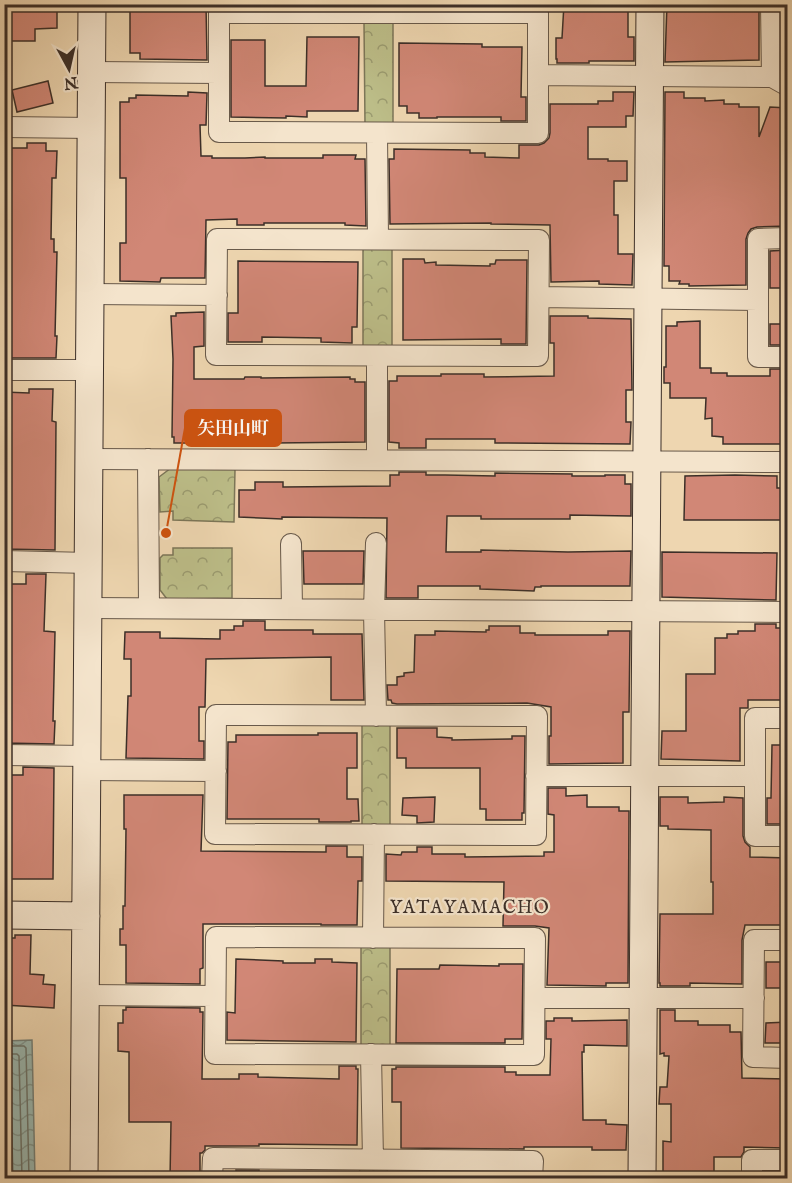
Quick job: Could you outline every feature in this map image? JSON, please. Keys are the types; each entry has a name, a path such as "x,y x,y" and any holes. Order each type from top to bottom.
{"street":[{"path":"84,1179 92,4"},
{"path":"642,1179 650,4"},
{"path":"538,75 649,76 780,82 771,4"},
{"path":"381,9 538,13 538,133 219,132 219,13 381,9"},
{"path":"92,72 219,73"},
{"path":"4,127 92,128"},
{"path":"377,133 378,239"},
{"path":"788,238 758,239 758,357 788,357"},
{"path":"217,239 378,239 539,240 538,356 216,355 217,239"},
{"path":"90,294 217,295"},
{"path":"538,297 758,300"},
{"path":"377,356 377,460"},
{"path":"4,370 90,370"},
{"path":"89,459 788,462"},
{"path":"148,459 150,608"},
{"path":"291,543 292,609"},
{"path":"376,543 374,610 376,716"},
{"path":"4,561 88,563"},
{"path":"88,608 788,612"},
{"path":"216,715 376,716 537,716 536,835 215,834 216,715"},
{"path":"788,718 755,718 755,836 788,836"},
{"path":"4,755 216,771"},
{"path":"536,776 755,776"},
{"path":"373,938 374,834"},
{"path":"4,915 86,916"},
{"path":"216,937 373,938 535,938 534,1055 215,1054 216,937"},
{"path":"788,940 754,940 753,1058 788,1058"},
{"path":"85,995 215,996"},
{"path":"535,998 754,998"},
{"path":"371,1054 373,1160"},
{"path":"212,1179 213,1158 532,1161 532,1179"},
{"path":"752,1179 752,1160 788,1160"}],"green space":[{"path":"364,23 393,23 393,125 365,124"},
{"path":"363,245 392,245 392,347 363,347"},
{"path":"171,468 235,469 234,522 173,520 173,511 160,512 159,477"},
{"path":"173,548 232,548 232,598 167,599 160,590 160,558 163,555 173,555"},
{"path":"362,723 390,723 390,825 362,825"},
{"path":"361,947 390,947 390,1048 361,1048"},
{"path":"360,1168 387,1168 388,1178 359,1178"}],"water":[{"path":"32,1040 35,1178 5,1178 5,1041"}],"building":[{"path":"130,4 206,4 207,60 140,59 140,53 130,53"},
{"path":"564,4 628,4 628,37 634,37 634,61 557,63 556,38 562,38"},
{"path":"667,4 759,4 759,60 665,62"},
{"path":"57,8 57,28 35,29 35,41 4,41 4,9"},
{"path":"307,37 359,37 358,111 307,111 307,117 286,116 286,118 231,117 231,40 265,40 265,86 306,86"},
{"path":"399,43 522,47 521,97 526,97 526,121 501,121 501,117 419,118 419,113 407,113 407,106 399,106"},
{"path":"48,81 53,103 17,112 12,90"},
{"path":"188,92 207,93 206,125 200,125 201,156 212,156 212,158 323,158 323,155 356,155 355,159 365,159 366,226 345,225 345,223 237,225 237,219 206,220 205,278 161,278 160,282 120,281 120,243 126,243 126,178 120,178 120,102 129,102 129,98 136,98 136,95 188,96"},
{"path":"613,92 634,92 633,116 626,116 626,127 588,127 588,159 627,161 627,181 614,181 614,215 618,215 618,254 633,254 632,285 599,284 599,281 551,282 550,225 390,224 389,159 394,159 394,149 470,150 470,153 485,153 485,157 519,158 519,145 539,145 549,138 550,104 598,104 598,101 613,101"},
{"path":"665,92 684,92 684,98 705,98 705,101 724,100 724,104 739,104 739,107 759,107 759,137 770,107 788,108 788,226 757,227 748,233 746,285 689,286 689,284 679,284 680,281 669,281 669,266 664,266"},
{"path":"27,143 46,143 46,151 57,151 56,178 52,178 51,239 54,239 54,252 57,252 56,358 4,358 4,148 27,148"},
{"path":"788,250 788,288 770,288 770,251"},
{"path":"403,259 424,259 425,263 436,262 436,265 490,266 490,264 495,264 496,260 527,260 526,344 501,344 501,339 403,340"},
{"path":"238,261 358,262 357,327 352,327 352,343 321,342 321,338 262,337 262,342 228,342 228,313 238,313"},
{"path":"204,312 204,346 194,347 194,379 350,377 350,379 355,379 355,382 365,382 365,442 275,443 275,441 210,440 210,443 174,443 174,437 172,437 171,316 176,316 176,313"},
{"path":"550,316 631,319 632,390 626,390 626,422 631,422 630,444 495,443 495,439 426,439 426,448 399,448 399,443 389,442 389,381 397,381 397,376 484,374 484,377 554,376 554,343 550,343"},
{"path":"700,321 700,368 711,368 711,373 727,373 727,376 770,376 770,369 786,369 788,444 723,444 723,437 712,436 712,418 705,419 706,398 670,398 670,383 664,383 666,326 677,326 677,322"},
{"path":"770,324 788,324 788,345 770,345"},
{"path":"29,389 53,389 52,421 56,422 55,550 4,549 4,392 29,393"},
{"path":"399,472 426,472 426,475 495,476 495,473 572,474 572,476 625,475 625,484 631,484 631,516 570,515 570,519 481,519 481,516 447,516 446,552 481,552 481,550 631,551 630,586 541,586 535,587 534,591 480,589 480,586 418,586 418,598 386,598 387,518 239,517 239,490 255,490 255,482 283,482 283,487 390,486 390,475 399,475"},
{"path":"685,476 777,476 777,488 788,488 788,520 684,520"},
{"path":"303,551 364,551 363,584 304,584"},
{"path":"662,552 777,553 776,600 662,597"},
{"path":"26,574 46,574 44,631 55,632 54,744 4,743 4,584 26,584"},
{"path":"243,621 265,621 265,630 313,630 313,634 362,634 364,700 331,700 331,657 206,659 205,707 199,707 199,741 204,741 204,759 126,758 128,696 131,696 131,659 124,659 125,632 160,632 160,638 220,639 220,630 234,630 234,626 243,626"},
{"path":"755,624 776,624 776,628 788,628 788,700 748,700 748,708 740,708 740,761 661,759 662,731 686,731 686,674 715,674 715,638 727,638 727,634 738,634 738,631 755,631"},
{"path":"489,626 520,626 520,633 535,633 535,635 608,635 608,631 630,631 629,712 623,712 623,763 549,764 551,707 527,703 397,704 388,700 387,685 397,685 397,677 404,676 404,673 414,672 415,635 435,635 435,631 486,632"},
{"path":"397,728 437,728 437,737 452,738 452,740 512,739 512,736 525,736 522,820 486,820 486,809 480,809 480,768 406,768 406,758 397,758"},
{"path":"318,733 357,733 357,768 347,768 347,799 358,799 359,821 227,819 228,742 236,742 236,735 318,735"},
{"path":"772,745 788,745 788,824 767,824 767,798 771,798"},
{"path":"23,767 54,768 53,879 4,879 4,775 23,775"},
{"path":"548,788 566,788 566,796 587,795 587,807 619,807 619,811 629,811 628,983 606,983 606,986 547,985 549,928 503,926 504,882 386,881 386,854 401,855 402,852 417,852 417,847 432,847 432,854 465,854 465,857 544,856 544,852 554,852 554,815 548,814"},
{"path":"124,795 203,795 201,851 326,852 326,846 347,846 347,857 362,857 362,881 358,881 357,925 203,924 203,968 200,969 200,984 126,983 126,945 120,945 120,929 123,929 123,906 125,906"},
{"path":"435,797 434,822 417,823 417,816 402,815 403,798"},
{"path":"660,797 688,797 688,803 724,802 724,797 743,798 743,836 750,847 750,857 788,858 788,925 745,925 742,940 742,984 690,983 690,986 660,986 660,914 713,914 713,882 711,882 711,830 668,829 668,826 660,826"},
{"path":"15,935 31,935 30,974 44,975 43,984 55,985 54,1008 4,1005 8,938 15,938"},
{"path":"236,959 315,963 315,959 332,959 332,962 357,963 356,1042 227,1040 227,1012 235,1013"},
{"path":"766,962 788,962 788,988 766,988"},
{"path":"499,964 523,964 522,1039 505,1039 505,1043 396,1043 397,969 439,969 440,965 499,966"},
{"path":"126,1007 200,1008 200,1012 203,1012 202,1079 239,1079 239,1074 258,1074 258,1077 339,1079 339,1066 356,1066 358,1069 357,1145 205,1146 205,1150 200,1153 200,1179 170,1179 171,1122 129,1122 129,1052 118,1051 118,1023 123,1023 123,1010 126,1010"},
{"path":"660,1010 675,1010 675,1021 698,1021 698,1025 730,1025 730,1032 741,1032 742,1078 788,1079 786,1148 744,1147 741,1157 714,1157 714,1179 663,1179 663,1141 671,1142 671,1104 659,1104 660,1087 667,1087 669,1056 664,1056 664,1053 660,1054"},
{"path":"554,1018 572,1018 572,1021 627,1020 627,1046 584,1045 584,1052 582,1052 583,1120 606,1120 606,1124 627,1125 626,1150 592,1150 592,1147 401,1148 401,1102 392,1102 392,1069 396,1067 505,1067 505,1072 516,1072 516,1075 550,1075 551,1039 546,1039 546,1021 554,1021"},
{"path":"788,1022 788,1043 765,1043 766,1023"},
{"path":"236,1170 259,1170 259,1179 236,1179"},
{"path":"401,1172 520,1173 520,1179 401,1179"}],"place":[{"name":"矢田山町","path":"166,533"}],"district":[{"name":"YATAYAMACHO","path":"470,908"}]}
